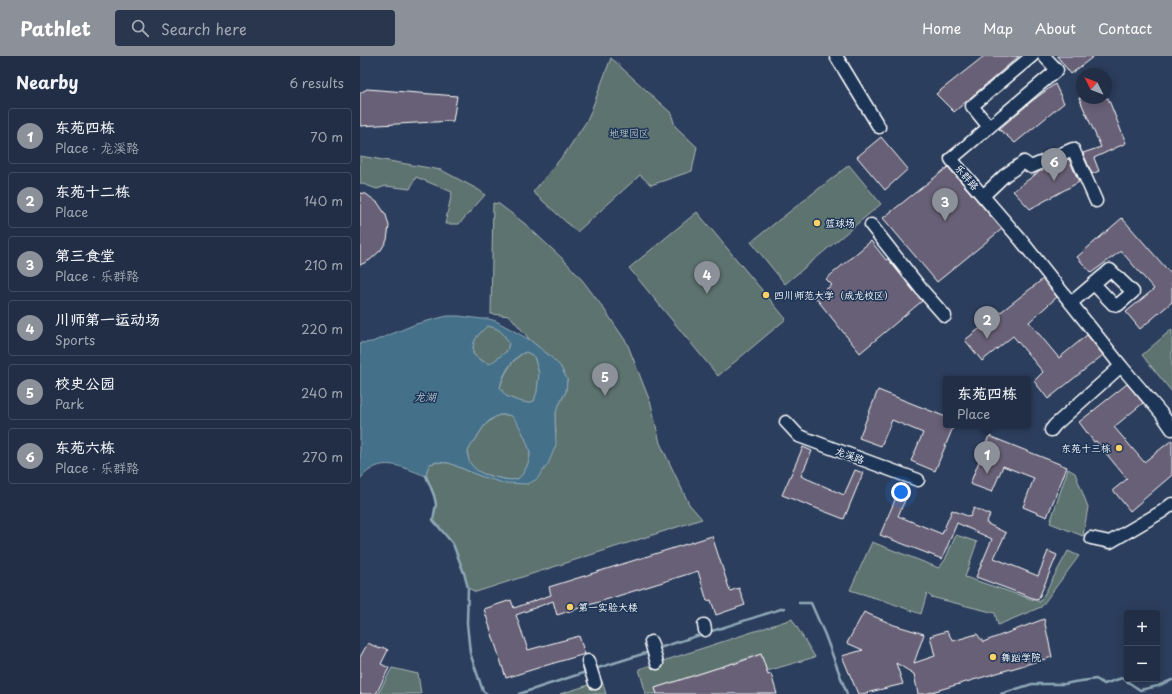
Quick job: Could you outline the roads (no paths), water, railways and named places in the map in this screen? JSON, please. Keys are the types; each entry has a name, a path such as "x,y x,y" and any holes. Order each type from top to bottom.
{"street":[{"path":"836,56 879,127"},
{"path":"1032,56 972,106 989,127 1057,70 1044,56"},
{"name":"乐群路","path":"989,127 951,159 1020,239 1121,366 1161,413 1172,429"},
{"path":"983,196 1004,176 1024,162 1031,167 1073,150 1096,201"},
{"path":"871,225 922,290 945,316"},
{"path":"1071,303 1094,284"},
{"path":"1051,430 1121,366"},
{"name":"龙溪路","path":"786,422 799,436 918,480"},
{"path":"1091,538 1110,542 1164,512 1172,504"}],"water":[{"name":"龙湖","path":"447,316 489,319 496,321 530,340 560,366 567,379 566,391 557,409 555,417 556,445 548,464 537,479 528,484 503,483 480,476 449,463 436,462 430,464 426,476 400,466 384,465 368,471 360,479 360,343 372,342 416,324","holes":["487,326 500,331 509,343 507,351 490,364 480,360 473,354 474,342","526,352 534,356 539,373 537,392 534,401 528,403 506,396 500,388 503,377 509,367 521,354","499,415 511,416 520,427 528,444 530,453 528,464 524,472 517,479 505,479 484,474 474,468 469,461 468,453 470,448 485,425"]}],"waterway":[{"path":"426,476 436,504 433,520 453,544 464,573 468,588 467,623 470,653 483,691 487,694"},
{"path":"799,603 811,603 825,635 847,694"},
{"path":"656,649 784,608"},
{"path":"595,669 649,652"},
{"path":"519,694 589,671"},
{"path":"1001,694 1032,684 1065,684 1096,679 1104,684 1122,678 1140,690 1158,686 1172,680"}],"place":[{"name":"东苑六栋","path":"1054,181"},
{"name":"第三食堂","path":"945,221"},
{"name":"篮球场","path":"817,223"},
{"name":"川师第一运动场","path":"707,294"},
{"name":"四川师范大学（成龙校区）","path":"766,295"},
{"name":"东苑十二栋","path":"987,339"},
{"name":"校史公园","path":"605,396"},
{"name":"东苑十三栋","path":"1119,448"},
{"name":"东苑四栋","path":"987,474"},
{"name":"第一实验大楼","path":"570,607"},
{"name":"舞蹈学院","path":"993,657"}],"park label":[{"name":"地理园区","path":"629,133"}]}
